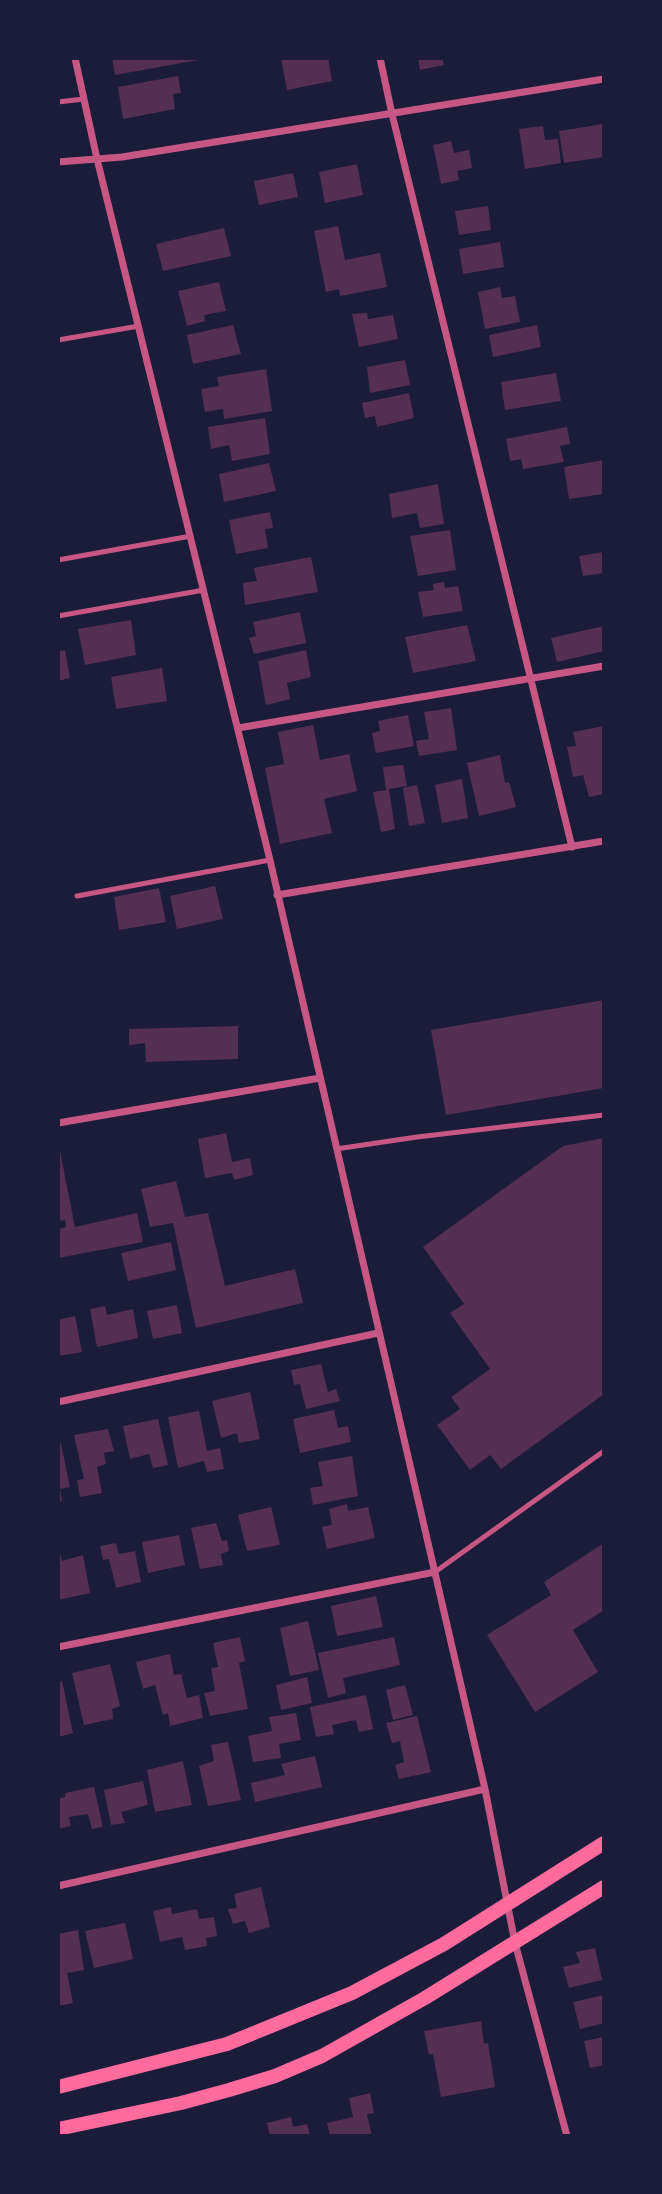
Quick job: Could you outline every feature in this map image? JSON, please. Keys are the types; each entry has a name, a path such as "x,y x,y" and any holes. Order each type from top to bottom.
{"main road":[{"path":"58,2087 227,2044 352,1993 443,1944 604,1843"},
{"path":"58,2129 181,2103 275,2076 322,2056 425,1998 604,1887"}],"street":[{"path":"75,58 97,159 270,860 485,1789 515,1943 567,2136"},
{"path":"380,58 572,847"},
{"path":"58,162 135,156 604,79"},
{"path":"239,728 604,666"},
{"path":"278,895 604,841"},
{"path":"58,1123 320,1078"},
{"path":"58,1402 378,1333"},
{"path":"58,1647 435,1572"},
{"path":"58,1886 485,1789"}],"lane":[{"path":"58,102 84,99"},
{"path":"58,340 139,326"},
{"path":"58,560 191,536"},
{"path":"58,616 204,590"},
{"path":"77,896 270,860"},
{"path":"336,1149 604,1115"},
{"path":"435,1572 604,1451"}],"building":[{"path":"112,58 204,58 204,59 115,75"},
{"path":"328,58 332,81 287,90 281,59"},
{"path":"418,58 442,58 444,65 420,70"},
{"path":"178,76 181,93 173,94 175,109 123,119 118,87"},
{"path":"603,124 604,157 564,163 559,131"},
{"path":"543,126 545,140 558,139 561,163 525,169 519,129"},
{"path":"451,141 454,153 469,150 472,168 457,171 459,180 441,184 433,145"},
{"path":"357,164 363,195 325,203 319,172"},
{"path":"293,173 298,197 259,205 254,181"},
{"path":"488,206 491,230 459,235 455,211"},
{"path":"338,226 345,260 380,253 387,287 340,296 339,289 326,292 314,231"},
{"path":"224,228 231,256 163,271 156,244"},
{"path":"500,242 504,267 463,274 459,249"},
{"path":"219,282 226,311 204,315 205,321 187,326 178,291"},
{"path":"500,287 502,298 515,296 520,322 485,329 478,292"},
{"path":"367,313 368,319 393,315 398,339 359,347 352,314"},
{"path":"233,325 241,354 193,364 187,335"},
{"path":"537,325 541,347 493,357 489,335"},
{"path":"405,360 410,385 370,393 367,367"},
{"path":"266,369 272,411 224,419 223,409 205,412 201,389 219,386 217,377"},
{"path":"556,373 561,401 505,410 501,382"},
{"path":"409,393 414,418 377,427 375,416 365,418 362,403"},
{"path":"265,418 270,454 232,461 229,445 211,449 208,427"},
{"path":"567,427 570,444 560,446 564,462 523,469 521,459 510,461 506,439"},
{"path":"604,460 604,494 569,499 564,467"},
{"path":"269,463 276,491 224,502 219,474"},
{"path":"438,484 444,524 420,528 417,513 392,518 389,494"},
{"path":"270,512 273,528 265,529 268,548 236,554 229,520"},
{"path":"450,530 456,570 418,576 410,536"},
{"path":"604,552 604,573 583,576 579,556"},
{"path":"311,557 318,592 245,605 243,583 257,581 254,568"},
{"path":"444,582 445,588 458,586 463,611 423,617 418,592 434,590 433,584"},
{"path":"300,612 306,643 254,654 249,638 256,636 253,622"},
{"path":"131,620 136,655 85,665 78,629"},
{"path":"467,625 476,661 413,673 405,637"},
{"path":"604,626 604,651 557,662 551,638"},
{"path":"65,650 70,678 58,681 58,651"},
{"path":"306,650 311,677 287,683 290,699 266,705 258,661"},
{"path":"162,668 167,701 116,709 111,677"},
{"path":"451,708 457,750 419,756 416,741 429,739 424,712"},
{"path":"408,715 414,746 376,753 372,733 380,731 378,721"},
{"path":"313,725 320,760 349,754 357,791 324,799 332,833 280,844 265,768 284,764 278,732"},
{"path":"604,726 604,794 589,797 583,775 573,777 567,747 576,746 573,732"},
{"path":"500,755 505,783 509,782 516,807 479,816 467,763"},
{"path":"403,765 407,786 389,789 395,829 381,832 373,792 386,790 383,767"},
{"path":"462,779 468,818 442,823 435,785"},
{"path":"417,785 425,823 409,826 403,788"},
{"path":"215,886 223,919 177,929 170,896"},
{"path":"159,888 166,922 119,930 114,897"},
{"path":"604,1000 604,1088 446,1115 431,1030"},
{"path":"238,1026 238,1059 146,1062 145,1043 129,1045 129,1029"},
{"path":"226,1133 232,1162 250,1158 253,1175 234,1180 232,1173 205,1178 198,1139"},
{"path":"604,1138 604,1394 501,1469 490,1455 470,1470 437,1425 460,1409 451,1397 490,1369 450,1313 464,1304 423,1247 563,1146"},
{"path":"58,1151 75,1227 137,1213 143,1242 58,1258 58,1229 66,1227 65,1220 58,1221"},
{"path":"176,1181 185,1217 208,1213 225,1286 295,1269 303,1303 196,1328 173,1223 150,1227 141,1189"},
{"path":"171,1242 176,1270 128,1281 121,1253"},
{"path":"177,1305 182,1333 153,1339 147,1311"},
{"path":"105,1306 107,1315 133,1309 138,1338 97,1347 90,1309"},
{"path":"75,1316 82,1352 58,1356 58,1320"},
{"path":"321,1364 328,1392 336,1389 340,1401 306,1409 300,1384 294,1385 291,1370"},
{"path":"250,1392 260,1439 239,1443 237,1433 221,1438 212,1401"},
{"path":"334,1410 338,1428 348,1426 351,1442 300,1453 293,1419"},
{"path":"199,1411 207,1451 220,1448 224,1469 207,1472 204,1461 178,1468 168,1417"},
{"path":"158,1419 168,1465 153,1468 149,1454 130,1459 123,1426"},
{"path":"108,1429 114,1451 104,1453 106,1464 97,1467 102,1493 80,1497 77,1480 84,1479 74,1435"},
{"path":"58,1444 61,1444 70,1487 60,1489 62,1501 58,1502"},
{"path":"352,1456 358,1496 313,1505 310,1488 323,1486 318,1462"},
{"path":"347,1504 348,1511 368,1507 375,1538 327,1549 322,1527 332,1525 329,1509"},
{"path":"271,1507 280,1545 247,1551 238,1515"},
{"path":"216,1523 222,1541 227,1540 229,1551 221,1554 223,1565 200,1569 191,1528"},
{"path":"179,1535 185,1565 148,1573 142,1542"},
{"path":"116,1543 119,1554 135,1551 141,1582 116,1588 109,1559 103,1560 100,1546"},
{"path":"604,1543 604,1610 573,1630 598,1672 535,1712 487,1635 551,1595 544,1582"},
{"path":"58,1548 62,1561 83,1555 90,1593 58,1600"},
{"path":"376,1596 383,1627 337,1636 331,1606"},
{"path":"308,1621 319,1670 290,1676 280,1628"},
{"path":"240,1637 245,1661 239,1663 248,1709 210,1716 204,1693 215,1691 211,1668 218,1667 213,1643"},
{"path":"394,1637 400,1665 343,1678 346,1693 328,1698 318,1653"},
{"path":"170,1654 174,1675 181,1674 187,1698 199,1695 203,1718 170,1726 168,1713 163,1715 155,1685 143,1689 136,1662"},
{"path":"110,1664 120,1706 112,1709 113,1719 84,1725 72,1673"},
{"path":"307,1677 312,1703 281,1710 276,1685"},
{"path":"62,1681 73,1733 58,1737 58,1682"},
{"path":"405,1685 413,1715 393,1720 386,1690"},
{"path":"366,1695 373,1729 359,1732 356,1720 332,1725 334,1734 316,1737 310,1707"},
{"path":"296,1713 301,1740 279,1744 281,1758 253,1762 248,1736 272,1731 269,1717"},
{"path":"417,1716 431,1772 399,1779 395,1765 404,1762 400,1741 392,1743 386,1723"},
{"path":"228,1742 241,1800 208,1806 199,1766 214,1761 211,1745"},
{"path":"315,1756 322,1787 255,1802 251,1783 285,1775 281,1764"},
{"path":"183,1761 192,1805 155,1812 147,1770"},
{"path":"143,1781 148,1805 121,1812 125,1823 111,1825 104,1790"},
{"path":"94,1787 103,1827 92,1829 88,1814 69,1817 71,1826 58,1829 58,1799 65,1797 65,1793"},
{"path":"261,1887 270,1927 249,1933 245,1921 233,1924 228,1909 237,1908 234,1894"},
{"path":"171,1907 172,1914 197,1909 199,1919 214,1917 217,1936 206,1938 207,1946 185,1950 182,1937 160,1942 153,1911"},
{"path":"125,1923 133,1959 94,1968 85,1931"},
{"path":"78,1930 84,1970 67,1973 73,2003 58,2006 58,1934"},
{"path":"595,1948 602,1980 569,1988 563,1967 580,1963 576,1952"},
{"path":"604,1995 604,2023 580,2029 573,2002"},
{"path":"481,2021 484,2044 488,2043 495,2087 441,2097 433,2054 429,2055 424,2031"},
{"path":"604,2037 604,2065 590,2068 584,2041"},
{"path":"370,2093 374,2113 367,2114 372,2136 330,2136 327,2123 353,2117 349,2098"},
{"path":"291,2117 293,2127 307,2124 310,2136 270,2136 267,2123"}]}
